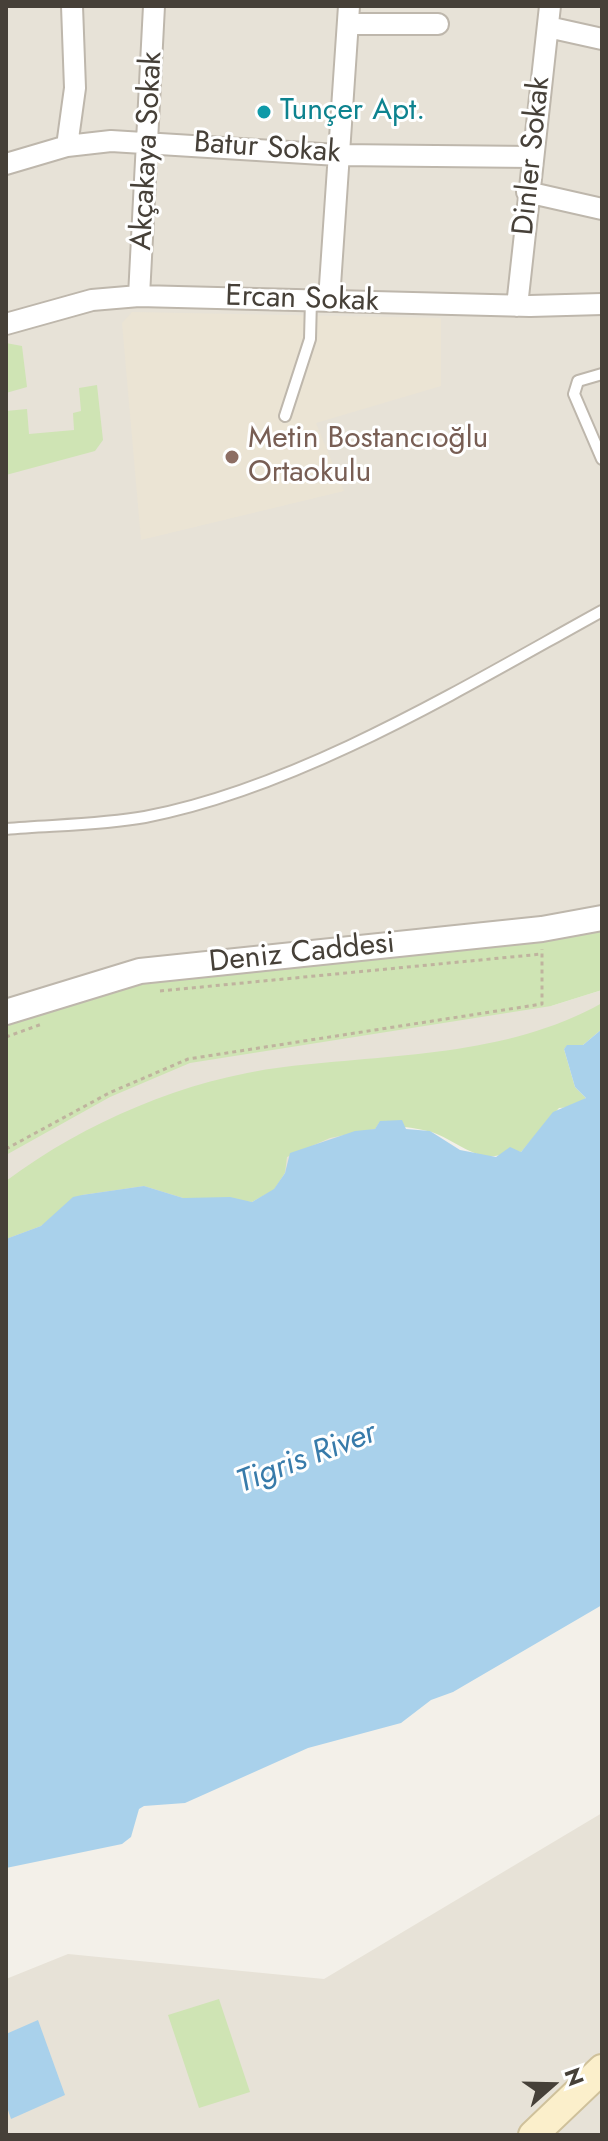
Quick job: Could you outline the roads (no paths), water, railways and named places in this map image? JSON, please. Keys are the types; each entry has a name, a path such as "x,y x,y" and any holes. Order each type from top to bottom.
{"main road":[{"path":"533,2135 602,2069"}],"street":[{"path":"67,146 75,88 72,6"},
{"name":"Akçakaya Sokak","path":"139,296 150,142 154,6"},
{"name":"Dinler Sokak","path":"517,306 527,192 550,6"},
{"path":"320,299 338,155 349,15 438,24"},
{"path":"548,27 602,39"},
{"name":"Batur Sokak","path":"6,164 67,146 150,142 338,155 532,157"},
{"path":"527,192 602,209"},
{"name":"Ercan Sokak","path":"6,324 92,300 139,296 517,306 602,304"},
{"name":"Deniz Caddesi","path":"6,1012 140,971 542,929 602,918"}],"lane":[{"path":"285,416 320,299"},
{"path":"602,374 578,381 574,394 602,459"},
{"path":"6,829 144,817 244,789 347,746 602,611"}],"water":[{"name":"Tigris River","path":"602,1029 602,1605 453,1692 431,1700 401,1723 308,1748 185,1803 144,1806 139,1809 131,1837 122,1844 6,1868 6,1239 41,1226 73,1197 82,1195 144,1186 183,1198 230,1197 252,1202 274,1189 285,1173 290,1153 355,1131 375,1129 380,1121 402,1120 406,1129 430,1131 460,1150 496,1157 510,1147 521,1152 553,1112 586,1098 575,1087 564,1049 567,1045 583,1045"},
{"path":"38,2020 65,2095 11,2119 6,2104 6,2034"}],"place":[{"name":"Tunçer Apt.","path":"264,112"},
{"name":"Metin Bostancıoğlu Ortaokulu","path":"232,457"}]}
